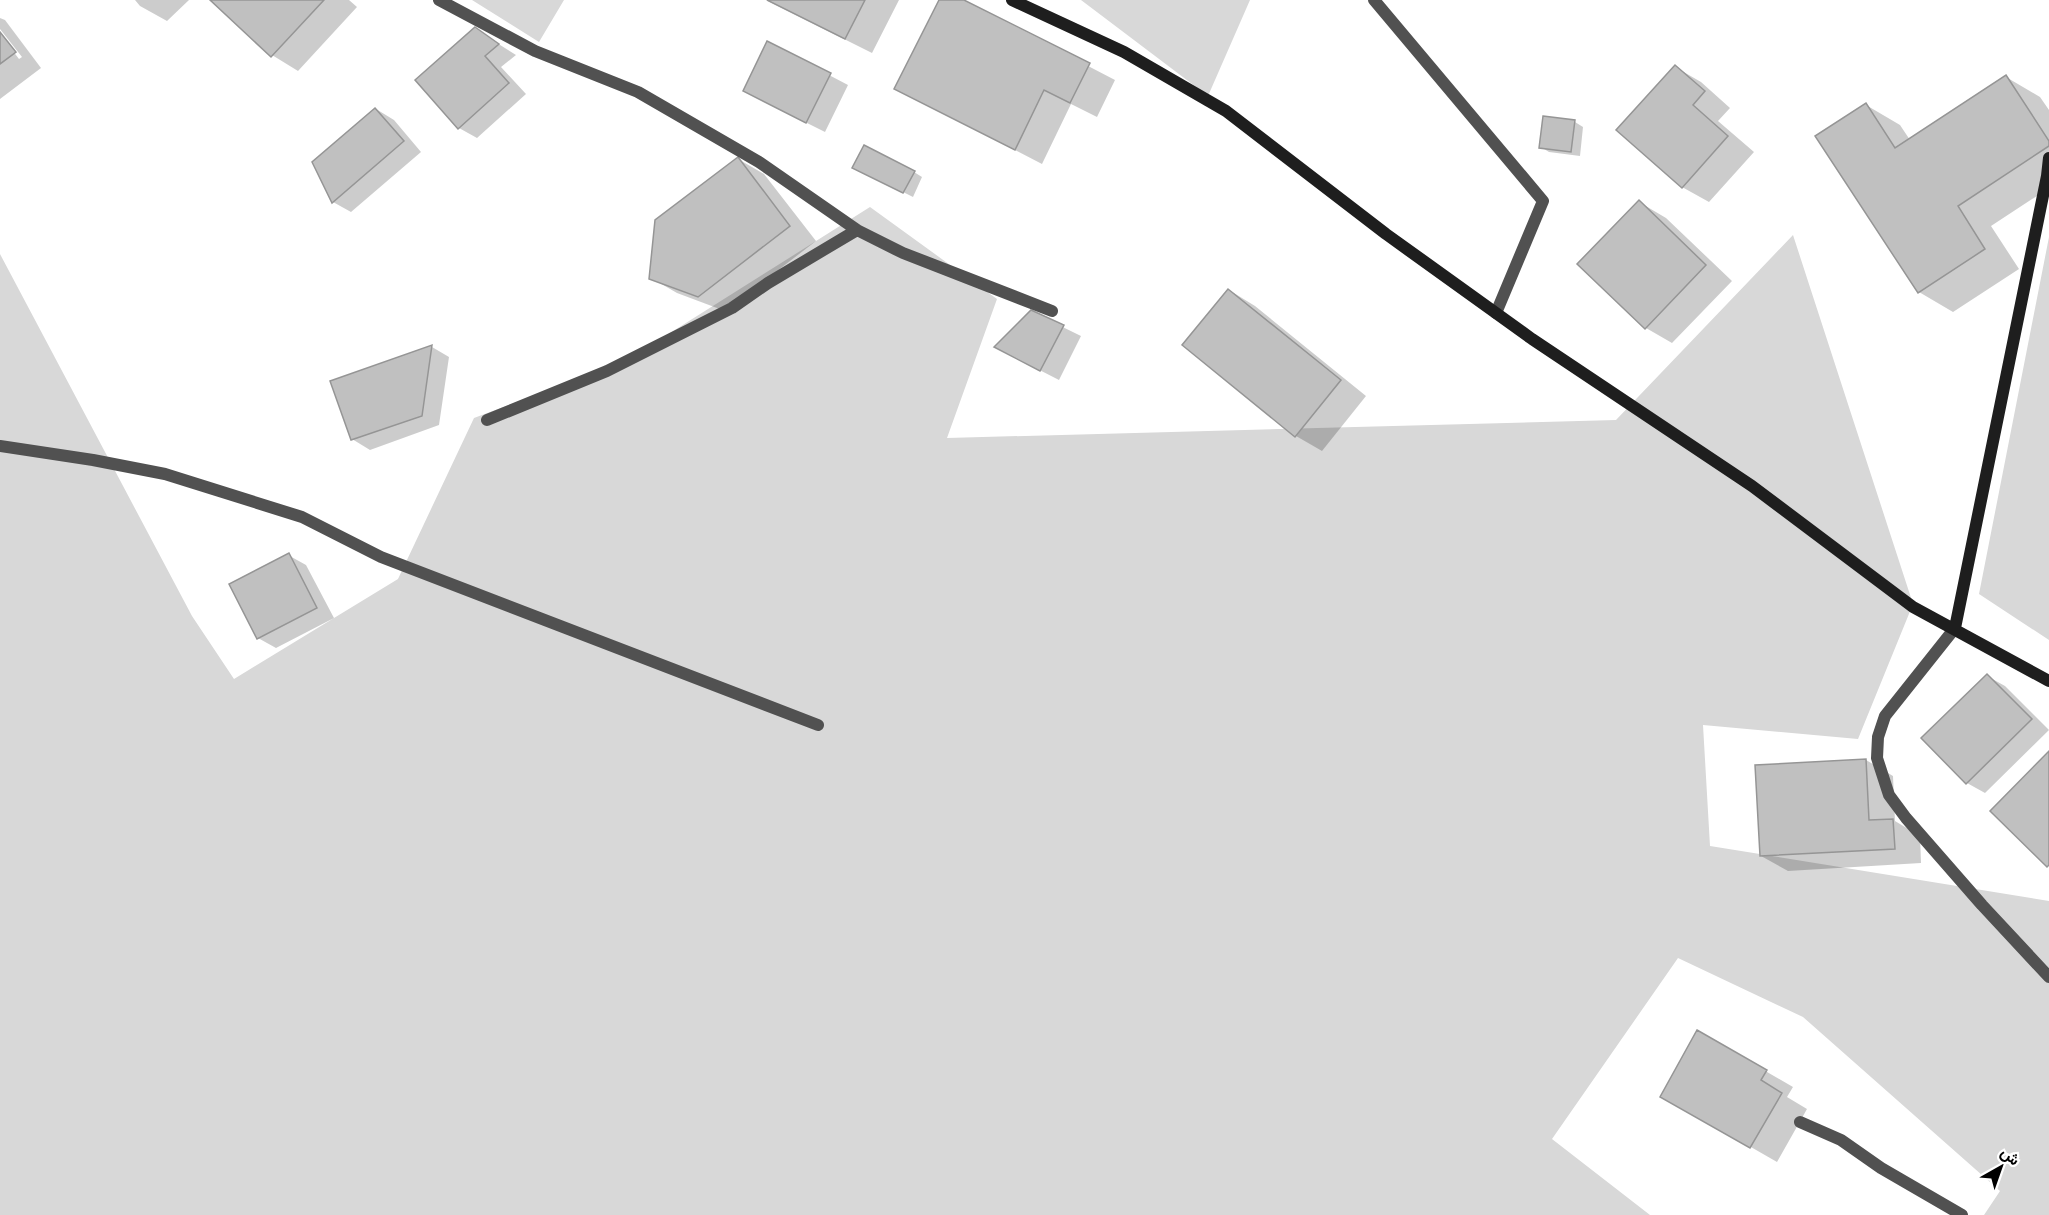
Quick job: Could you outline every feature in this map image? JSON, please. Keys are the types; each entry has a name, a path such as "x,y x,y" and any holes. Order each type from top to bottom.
{"street":[{"path":"439,0 535,51 638,92 759,162 857,230 903,253 1052,311"},
{"path":"1012,0 1125,52 1226,111 1386,234 1496,314 1752,486 1913,607 2049,681"},
{"path":"1374,0 1543,201 1496,314"},
{"path":"2049,158 1955,628 1885,716 1878,737 1877,758 1889,795 1906,818 2049,977"},
{"path":"487,420 607,371 732,308 768,283 857,230"},
{"path":"0,446 165,474 302,517 381,557 818,725"},
{"path":"1800,1122 1841,1140 1881,1168 1962,1215"}],"shaded area":[{"path":"472,0 564,0 539,42"},
{"path":"1081,0 1250,0 1208,96"},
{"path":"870,207 997,299 947,438 1616,420 1793,235 1913,604 1858,739 1703,725 1710,846 2049,901 2049,1215 1984,1215 2000,1191 1803,1017 1678,958 1552,1139 1650,1215 0,1215 0,254 192,616 234,679 398,579 474,418 624,362"},
{"path":"2049,237 2049,640 1979,594"}],"building":[{"path":"210,0 324,0 271,57"},
{"path":"767,0 865,0 845,39"},
{"path":"939,0 964,0 1090,63 1070,103 1044,90 1015,150 894,89"},
{"path":"475,27 499,44 485,56 509,83 458,129 415,80"},
{"path":"0,32 16,52 0,64"},
{"path":"767,41 831,73 806,123 743,91"},
{"path":"1675,65 1705,91 1693,105 1728,136 1682,188 1616,130"},
{"path":"2006,75 2049,141 2049,146 1958,206 1985,249 1918,293 1815,136 1866,103 1895,148"},
{"path":"375,108 404,141 332,203 312,162"},
{"path":"1543,116 1575,120 1571,152 1539,148"},
{"path":"864,145 915,171 903,193 852,168"},
{"path":"738,157 790,226 698,297 649,279 655,220"},
{"path":"1639,200 1706,265 1645,329 1577,264"},
{"path":"1228,289 1341,380 1295,437 1182,345"},
{"path":"1031,310 1064,325 1040,371 994,347"},
{"path":"432,345 422,416 351,440 330,381"},
{"path":"289,553 317,608 257,639 229,584"},
{"path":"1987,674 2032,719 1966,784 1921,738"},
{"path":"2049,751 2049,865 2047,867 1990,811"},
{"path":"1866,759 1869,820 1893,819 1895,849 1760,856 1755,765"},
{"path":"1697,1030 1767,1070 1761,1080 1782,1093 1750,1148 1660,1097"}]}
